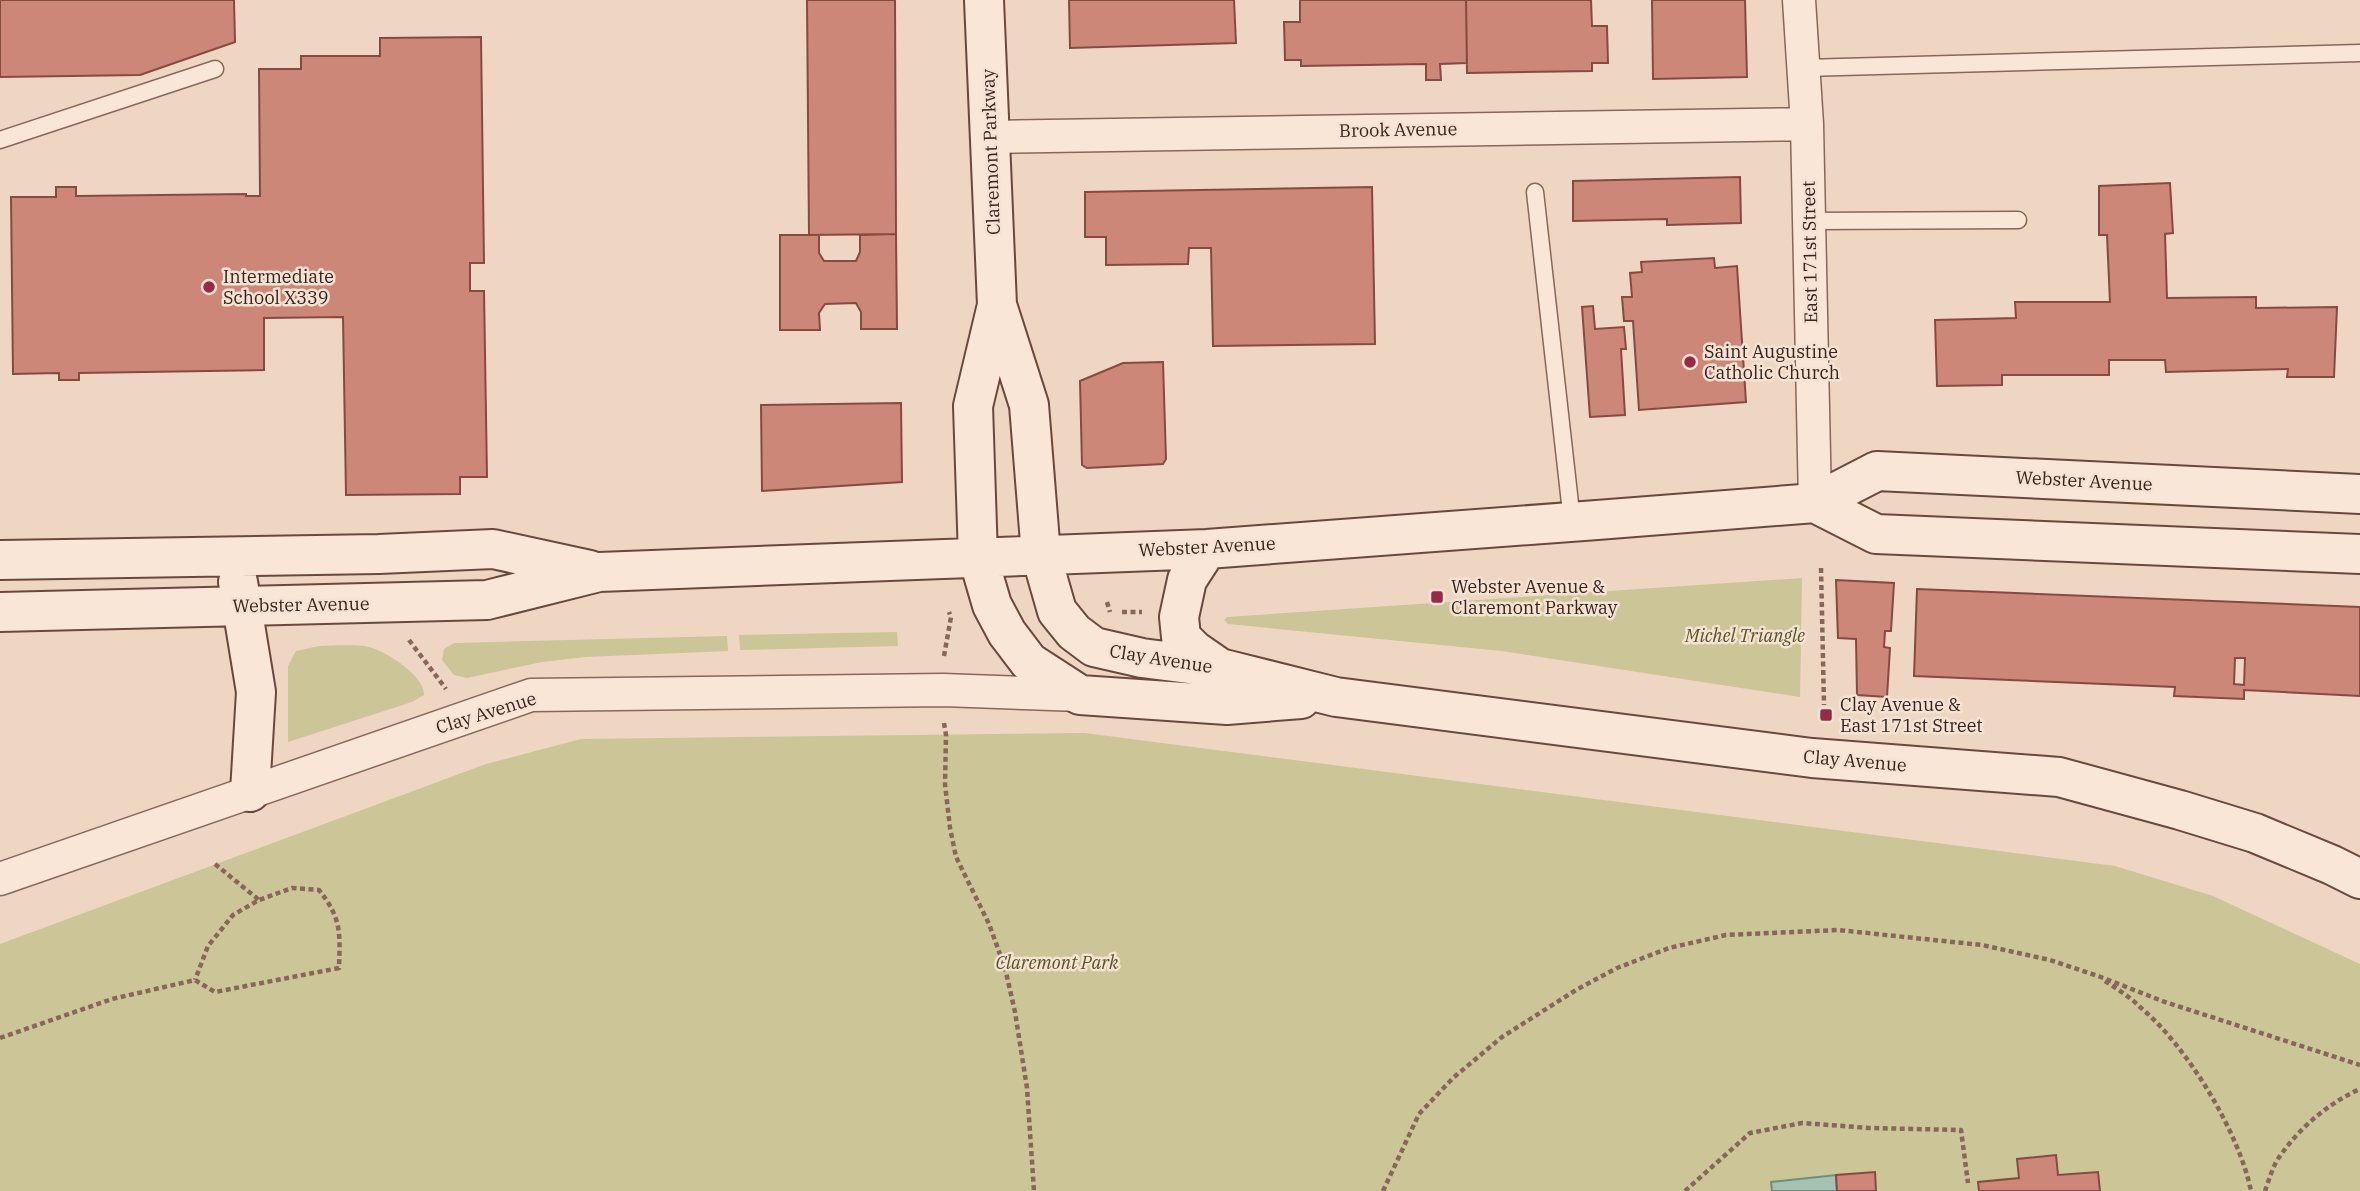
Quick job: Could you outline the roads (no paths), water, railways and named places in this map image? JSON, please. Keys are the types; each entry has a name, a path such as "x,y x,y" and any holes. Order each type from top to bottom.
{"main road":[{"name":"Claremont Parkway","path":"984,0 998,304 1029,405 1041,555"},
{"name":"Claremont Parkway","path":"978,557 973,406 998,304"},
{"name":"Webster Avenue","path":"0,612 487,600 599,572 1207,549 1815,503 1877,471 2360,494"},
{"path":"1815,503 1876,534 2360,554"},
{"path":"1207,549 1187,580 1180,617 1181,637 1220,668"},
{"name":"Webster Avenue","path":"0,560 493,550 599,572"},
{"path":"233,555 256,692 250,792"},
{"name":"Clay Avenue","path":"1041,555 1057,611 1074,632 1094,647 1220,668 1336,697 1812,758 2059,777 2180,810 2255,834 2360,879"},
{"name":"Clay Avenue","path":"978,557 992,605 1007,633 1029,662 1080,695 1227,705 1336,697"}],"street":[{"name":"East 171st Street","path":"1799,0 1807,124 1815,503"},
{"name":"Brook Avenue","path":"990,136 1807,124"},
{"name":"Clay Avenue","path":"0,879 531,695 943,690 1080,695"}],"lane":[{"path":"1804,68 2360,53"},
{"path":"0,140 215,69"},
{"path":"1535,192 1572,521"},
{"path":"1809,221 2018,220"}],"place":[{"name":"Intermediate School X339","path":"209,287"},
{"name":"Saint Augustine Catholic Church","path":"1690,362"},
{"name":"Webster Avenue & Claremont Parkway","path":"1437,597"},
{"name":"Clay Avenue & East 171st Street","path":"1826,715"}],"park label":[{"name":"Michel Triangle","path":"1745,636"},
{"name":"Claremont Park","path":"1057,963"}]}
